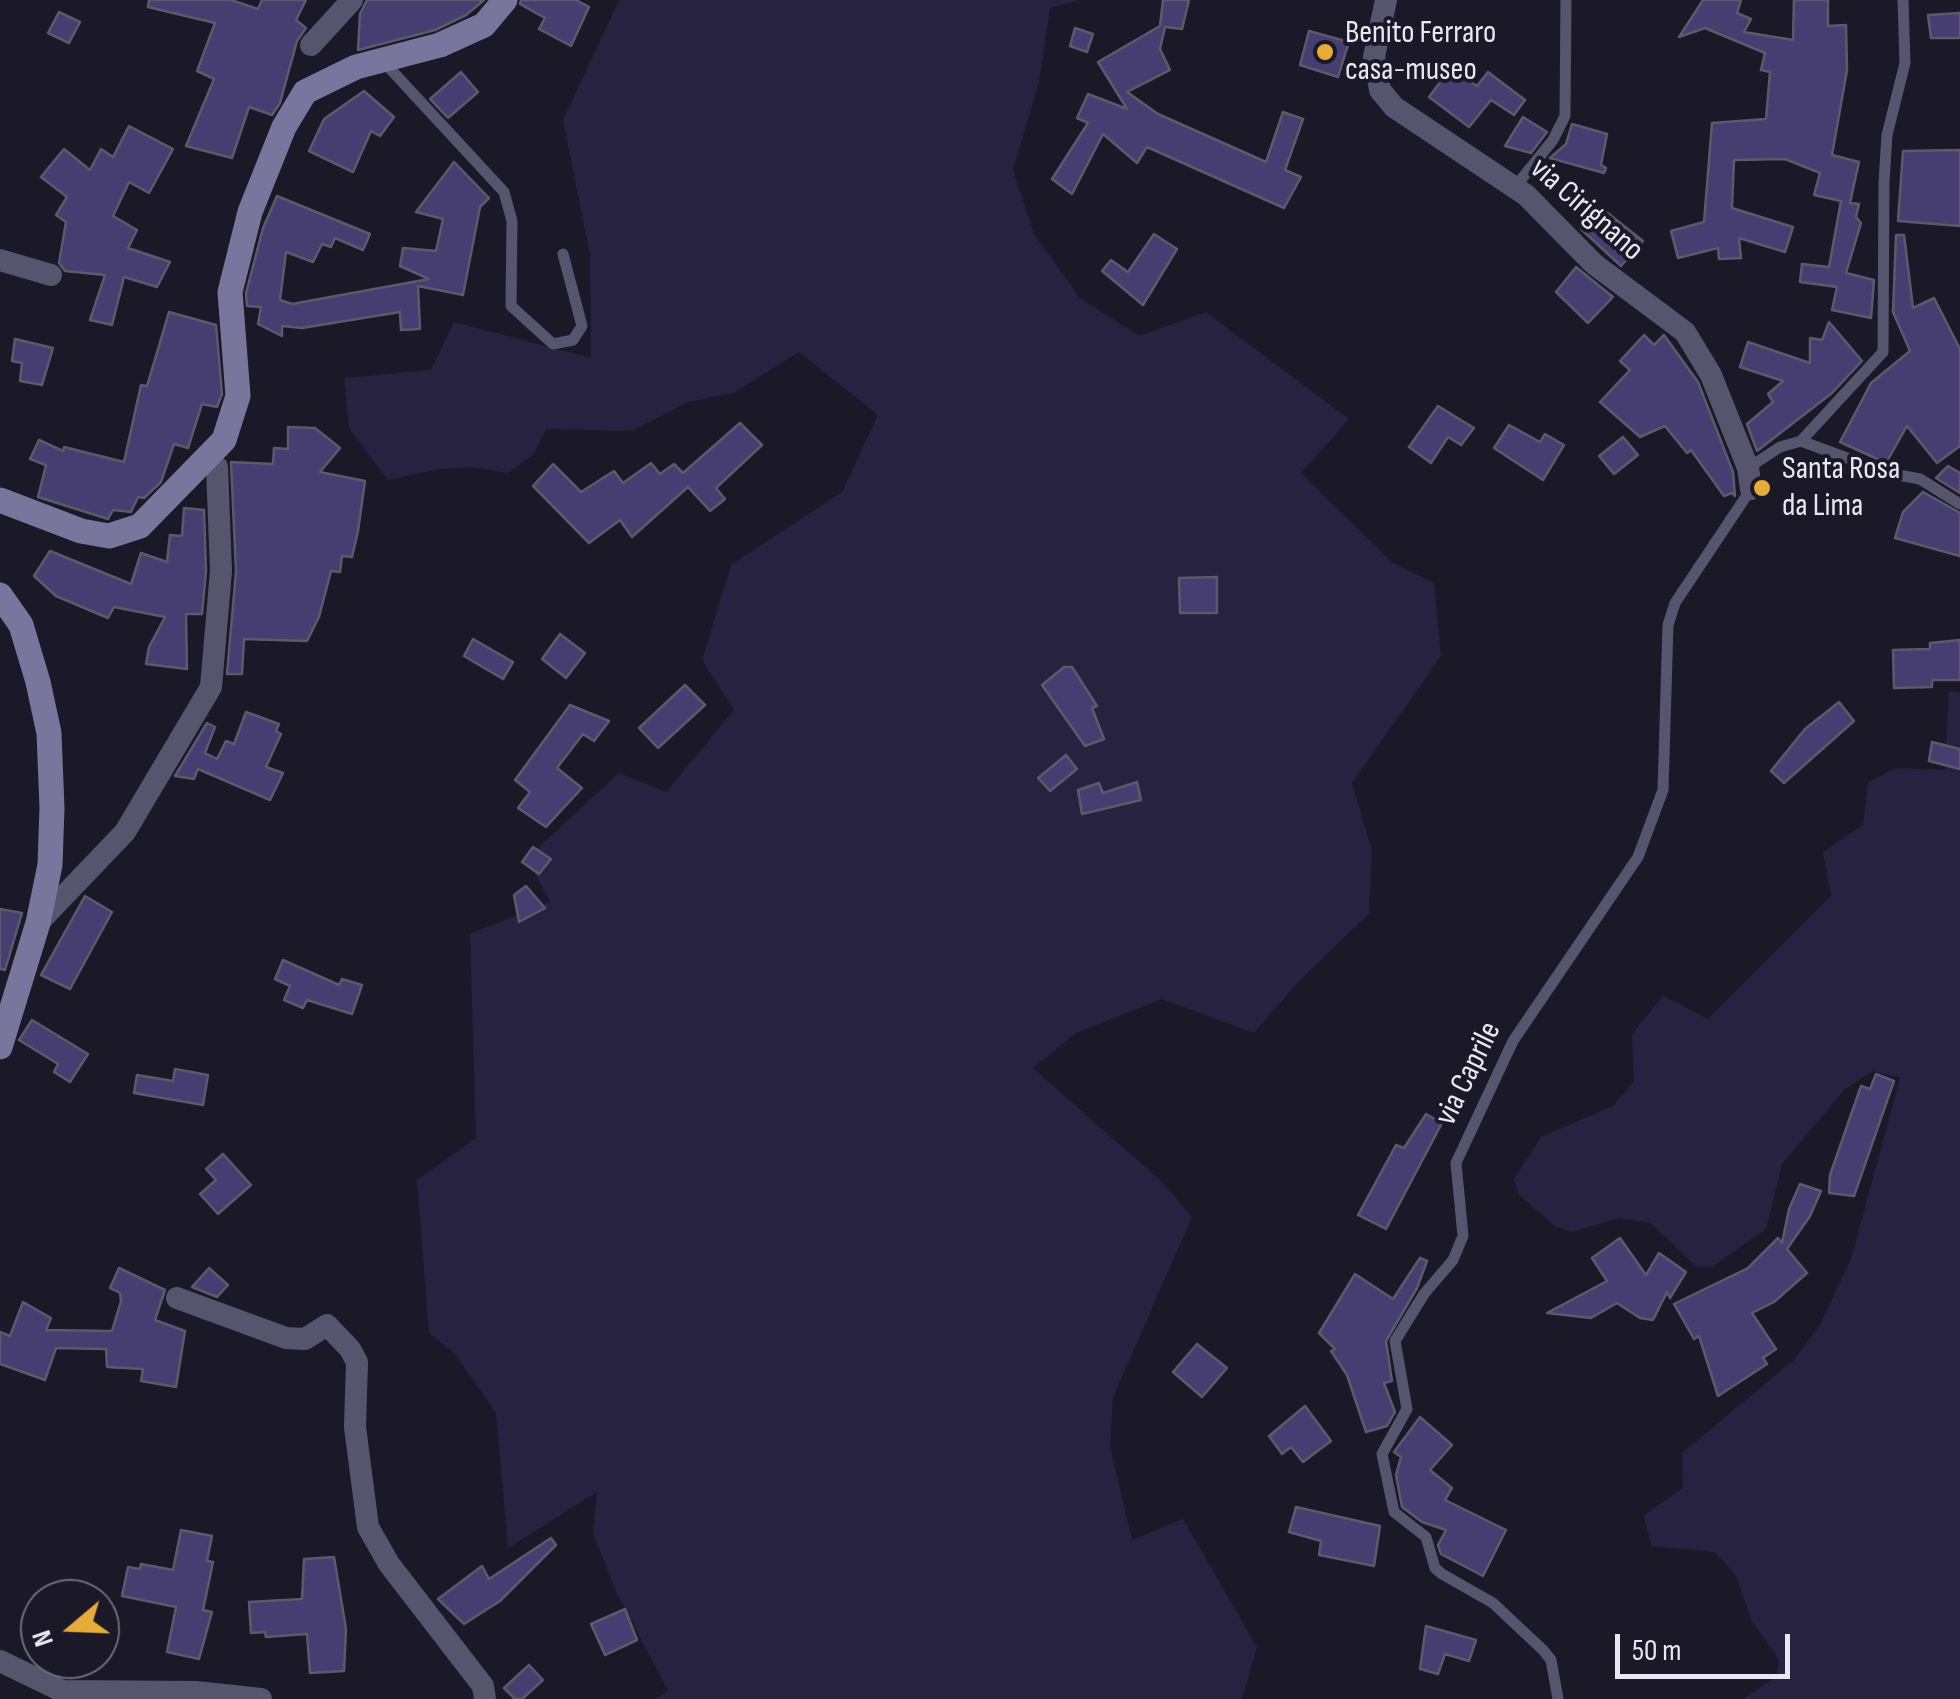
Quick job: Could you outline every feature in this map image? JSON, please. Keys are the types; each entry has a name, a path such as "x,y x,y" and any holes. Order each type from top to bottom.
{"street":[{"path":"311,45 352,0"},
{"path":"0,500 80,531 109,536 140,526 224,440 238,396 230,292 250,212 284,127 305,92 331,76 440,45 484,25 505,0"},
{"name":"via Cirignano","path":"1386,0 1374,57 1380,90 1394,107 1515,187 1594,264 1686,332 1710,375 1750,478"},
{"path":"0,260 51,275"},
{"path":"38,922 124,832 172,758 211,687 221,571 217,467"},
{"path":"0,595 21,625 49,733 50,865 38,922 0,1047"},
{"path":"176,1298 286,1338 306,1338 326,1325 350,1349 357,1362 355,1427 368,1527 389,1564 483,1686 485,1699"},
{"path":"0,1661 62,1691 196,1692 262,1699"}],"lane":[{"path":"1515,187 1553,140 1565,116 1566,0"},
{"path":"1750,478 1780,447 1801,441 1883,352 1884,182 1888,135 1906,63 1903,0"},
{"path":"382,60 504,192 512,220 511,306 553,344 572,340 582,326 563,254"},
{"path":"1801,441 1920,480 1960,504"},
{"name":"via Caprile","path":"1558,1699 1551,1660 1544,1650 1494,1602 1435,1568 1426,1537 1394,1512 1382,1454 1408,1408 1395,1341 1424,1294 1453,1260 1463,1236 1456,1163 1513,1041 1638,857 1663,790 1668,624 1675,603 1750,478"}],"shaded area":[{"path":"619,0 1079,0 1050,8 1039,82 1013,170 1034,234 1080,298 1139,336 1206,312 1349,419 1301,473 1393,563 1434,583 1441,656 1352,783 1372,851 1369,913 1296,984 1254,1033 1162,999 1076,1033 1033,1068 1162,1182 1192,1217 1113,1397 1110,1447 1132,1540 1183,1519 1257,1647 1242,1699 655,1699 668,1691 616,1591 593,1533 597,1492 508,1548 496,1413 455,1354 429,1333 417,1180 476,1138 470,934 550,902 527,858 619,773 666,792 734,710 702,660 731,565 842,492 878,415 799,352 733,393 688,402 632,431 546,429 534,454 508,473 473,467 439,469 388,480 349,428 344,378 431,370 454,322 591,358 590,255 563,120"},
{"path":"1949,691 1960,693 1960,1699 1743,1699 1776,1677 1779,1659 1752,1621 1735,1574 1714,1552 1651,1546 1644,1515 1683,1488 1682,1453 1794,1360 1821,1323 1851,1259 1900,1078 1873,1071 1845,1089 1782,1164 1766,1229 1712,1267 1696,1266 1650,1223 1619,1218 1572,1232 1555,1226 1518,1194 1514,1179 1541,1137 1613,1106 1634,1081 1632,1034 1663,996 1708,1019 1831,896 1823,852 1863,825 1868,782 1897,768 1945,770"}],"building":[{"path":"149,0 231,0 258,9 262,0 306,0 296,20 306,28 297,41 280,103 272,115 249,107 232,158 186,146 214,79 197,71 215,23 148,7"},
{"path":"367,0 484,0 466,15 435,30 358,50 360,14"},
{"path":"521,0 576,0 589,7 571,46 539,29 545,18 520,4"},
{"path":"1163,0 1189,0 1182,29 1165,27 1160,49 1170,70 1127,92 1158,114 1266,162 1283,112 1303,119 1285,170 1301,177 1284,208 1147,147 1137,163 1103,134 1072,194 1052,179 1088,123 1077,118 1088,94 1127,109 1098,62 1160,26"},
{"path":"1703,0 1741,0 1737,13 1751,19 1744,32 1793,40 1794,0 1828,0 1828,26 1846,25 1847,70 1832,155 1859,162 1850,203 1859,204 1856,217 1861,223 1846,273 1874,280 1871,318 1832,310 1837,287 1800,282 1802,264 1829,267 1841,201 1814,195 1820,173 1785,159 1734,160 1732,208 1793,227 1785,252 1739,238 1741,258 1719,259 1718,248 1678,258 1671,231 1704,222 1712,123 1766,119 1770,72 1761,70 1765,53 1705,28 1679,37"},
{"path":"59,12 80,22 69,43 48,33"},
{"path":"1960,13 1960,38 1931,38 1928,15"},
{"path":"1075,28 1093,34 1087,52 1070,46"},
{"name":"Benito Ferraro casa-museo","path":"1309,31 1349,42 1338,77 1300,65"},
{"path":"1454,71 1477,86 1488,72 1525,100 1514,115 1491,100 1469,127 1429,97 1447,73"},
{"path":"461,72 478,92 448,118 430,99"},
{"path":"364,91 394,117 380,136 371,131 353,172 309,151 324,119"},
{"path":"1523,117 1547,132 1531,153 1505,146"},
{"path":"1572,124 1607,134 1601,165 1606,168 1604,173 1550,158 1566,144"},
{"path":"129,126 173,149 149,193 129,182 113,216 137,230 128,248 170,262 157,287 124,277 112,325 90,320 105,275 65,271 59,263 66,222 56,215 67,197 41,177 64,149 90,170 101,149 113,157"},
{"path":"1960,150 1960,226 1898,221 1903,151"},
{"path":"454,162 489,198 480,207 463,295 418,286 420,329 401,330 400,312 302,328 282,326 282,336 258,324 261,307 247,306 246,293 263,228 277,196 370,234 363,250 335,238 331,247 322,244 313,262 286,252 280,300 292,304 429,279 400,266 403,248 436,251 443,219 416,212"},
{"path":"1600,207 1643,241 1621,266 1581,229"},
{"path":"1154,234 1177,249 1143,305 1102,271 1111,260 1128,272"},
{"path":"1896,235 1904,235 1913,308 1934,298 1960,349 1960,446 1937,463 1907,426 1886,463 1840,442 1871,383 1910,351 1893,312"},
{"path":"1576,267 1613,297 1588,323 1556,292"},
{"path":"169,312 216,325 222,394 217,407 202,404 188,448 174,444 161,482 144,498 138,497 131,512 113,510 108,519 38,497 46,465 30,459 39,440 63,451 64,447 124,462 141,385 147,386"},
{"path":"1829,322 1862,361 1832,393 1757,451 1747,424 1773,402 1768,394 1783,381 1740,367 1748,342 1810,363 1810,338 1822,340"},
{"path":"1644,335 1654,345 1664,335 1698,382 1733,472 1735,496 1724,496 1691,450 1687,453 1665,426 1640,437 1600,402 1630,370 1620,361"},
{"path":"15,339 53,348 42,385 20,381 22,363 12,361"},
{"path":"1438,406 1474,428 1461,445 1448,437 1431,463 1409,447"},
{"path":"740,423 762,445 716,488 725,499 710,511 688,487 632,537 620,520 589,543 533,486 553,464 581,492 614,471 623,483 651,463 660,474 674,464 683,473"},
{"path":"1509,425 1540,442 1545,434 1564,445 1543,480 1494,448"},
{"path":"288,427 315,428 340,448 320,472 365,481 352,557 342,556 340,572 331,571 319,617 307,641 244,639 242,674 227,674 236,571 231,462 273,464 274,448 288,449"},
{"path":"1623,437 1638,455 1614,474 1599,456"},
{"path":"1948,466 1960,473 1960,493 1936,478"},
{"path":"1923,492 1960,513 1960,556 1895,538 1903,512"},
{"path":"184,508 204,510 206,571 202,614 186,614 187,669 146,664 149,647 165,617 114,607 108,618 56,596 34,576 50,551 131,584 141,553 167,562 170,535 182,536"},
{"path":"1217,577 1217,613 1180,613 1179,578"},
{"path":"560,634 585,653 566,678 542,659"},
{"path":"473,639 513,662 503,679 464,656"},
{"path":"1960,640 1960,680 1932,680 1932,687 1894,688 1893,650 1930,649 1930,643"},
{"path":"1064,667 1072,667 1097,706 1092,708 1104,739 1085,746 1042,685"},
{"path":"685,685 705,705 658,748 639,728"},
{"path":"1839,702 1854,721 1784,783 1771,771 1805,729"},
{"path":"570,705 609,721 594,741 583,734 557,768 582,788 546,827 518,808 530,792 515,780"},
{"path":"246,712 279,724 276,731 281,734 266,767 283,773 270,800 198,769 194,779 175,776 207,723 215,727 205,753 217,759 226,741 234,744"},
{"path":"1932,742 1960,749 1960,769 1929,761"},
{"path":"1066,755 1077,769 1050,791 1038,778"},
{"path":"1137,782 1141,800 1082,814 1078,790 1099,783 1103,793"},
{"path":"533,847 551,859 539,874 522,862"},
{"path":"526,886 545,908 519,922 514,895"},
{"path":"85,896 112,912 70,989 41,975"},
{"path":"0,909 22,913 5,970 0,969"},
{"path":"283,960 339,985 342,979 362,985 352,1014 307,1000 303,1008 284,1000 290,986 275,979"},
{"path":"32,1020 88,1054 70,1082 54,1072 58,1064 19,1040"},
{"path":"175,1069 208,1075 203,1105 134,1093 137,1075 173,1081"},
{"path":"1876,1074 1894,1081 1854,1196 1829,1193 1830,1175 1861,1086 1870,1089"},
{"path":"1426,1114 1442,1123 1386,1229 1358,1215 1396,1145 1404,1148"},
{"path":"223,1154 251,1185 218,1214 200,1194 216,1180 206,1169"},
{"path":"1800,1184 1821,1191 1810,1216 1787,1249 1807,1273 1774,1302 1752,1313 1776,1349 1763,1358 1767,1364 1718,1396 1699,1336 1694,1339 1674,1304 1748,1268 1778,1238 1782,1243 1789,1209"},
{"path":"1620,1238 1646,1275 1659,1253 1686,1272 1670,1298 1667,1292 1653,1320 1640,1318 1617,1303 1591,1318 1547,1313 1607,1281 1592,1258"},
{"path":"1420,1258 1427,1261 1417,1288 1386,1341 1392,1381 1384,1383 1395,1412 1387,1426 1366,1432 1347,1375 1331,1351 1335,1349 1319,1333 1355,1274 1393,1299"},
{"path":"119,1268 165,1290 155,1320 185,1331 176,1387 141,1381 143,1369 107,1367 106,1349 56,1348 45,1380 0,1364 0,1332 10,1336 23,1302 51,1318 46,1330 112,1331 121,1301 120,1293 110,1288"},
{"path":"209,1268 228,1285 217,1297 192,1287"},
{"path":"1197,1344 1227,1368 1202,1397 1173,1372"},
{"path":"1305,1406 1331,1441 1303,1462 1291,1447 1282,1454 1269,1436"},
{"path":"1420,1417 1452,1445 1430,1470 1452,1488 1445,1500 1506,1530 1483,1576 1441,1554 1438,1545 1446,1530 1422,1522 1402,1507 1396,1475 1401,1457 1394,1452"},
{"path":"1296,1507 1380,1526 1374,1566 1319,1555 1321,1541 1289,1532"},
{"path":"181,1530 212,1536 207,1561 213,1562 203,1610 212,1612 199,1659 167,1652 176,1607 122,1596 128,1567 140,1569 141,1564 173,1570"},
{"path":"551,1538 556,1545 500,1601 464,1624 438,1599 482,1566 489,1579"},
{"path":"334,1557 346,1629 344,1671 310,1673 307,1634 266,1637 265,1632 251,1633 249,1602 302,1599 304,1559"},
{"path":"625,1609 637,1640 605,1655 591,1624"},
{"path":"1426,1626 1476,1640 1469,1661 1445,1654 1438,1674 1420,1669"},
{"path":"529,1665 543,1680 522,1699 515,1699 504,1688"}],"place":[{"name":"Benito Ferraro casa-museo","path":"1325,52"},
{"name":"Santa Rosa da Lima","path":"1762,488"}]}
